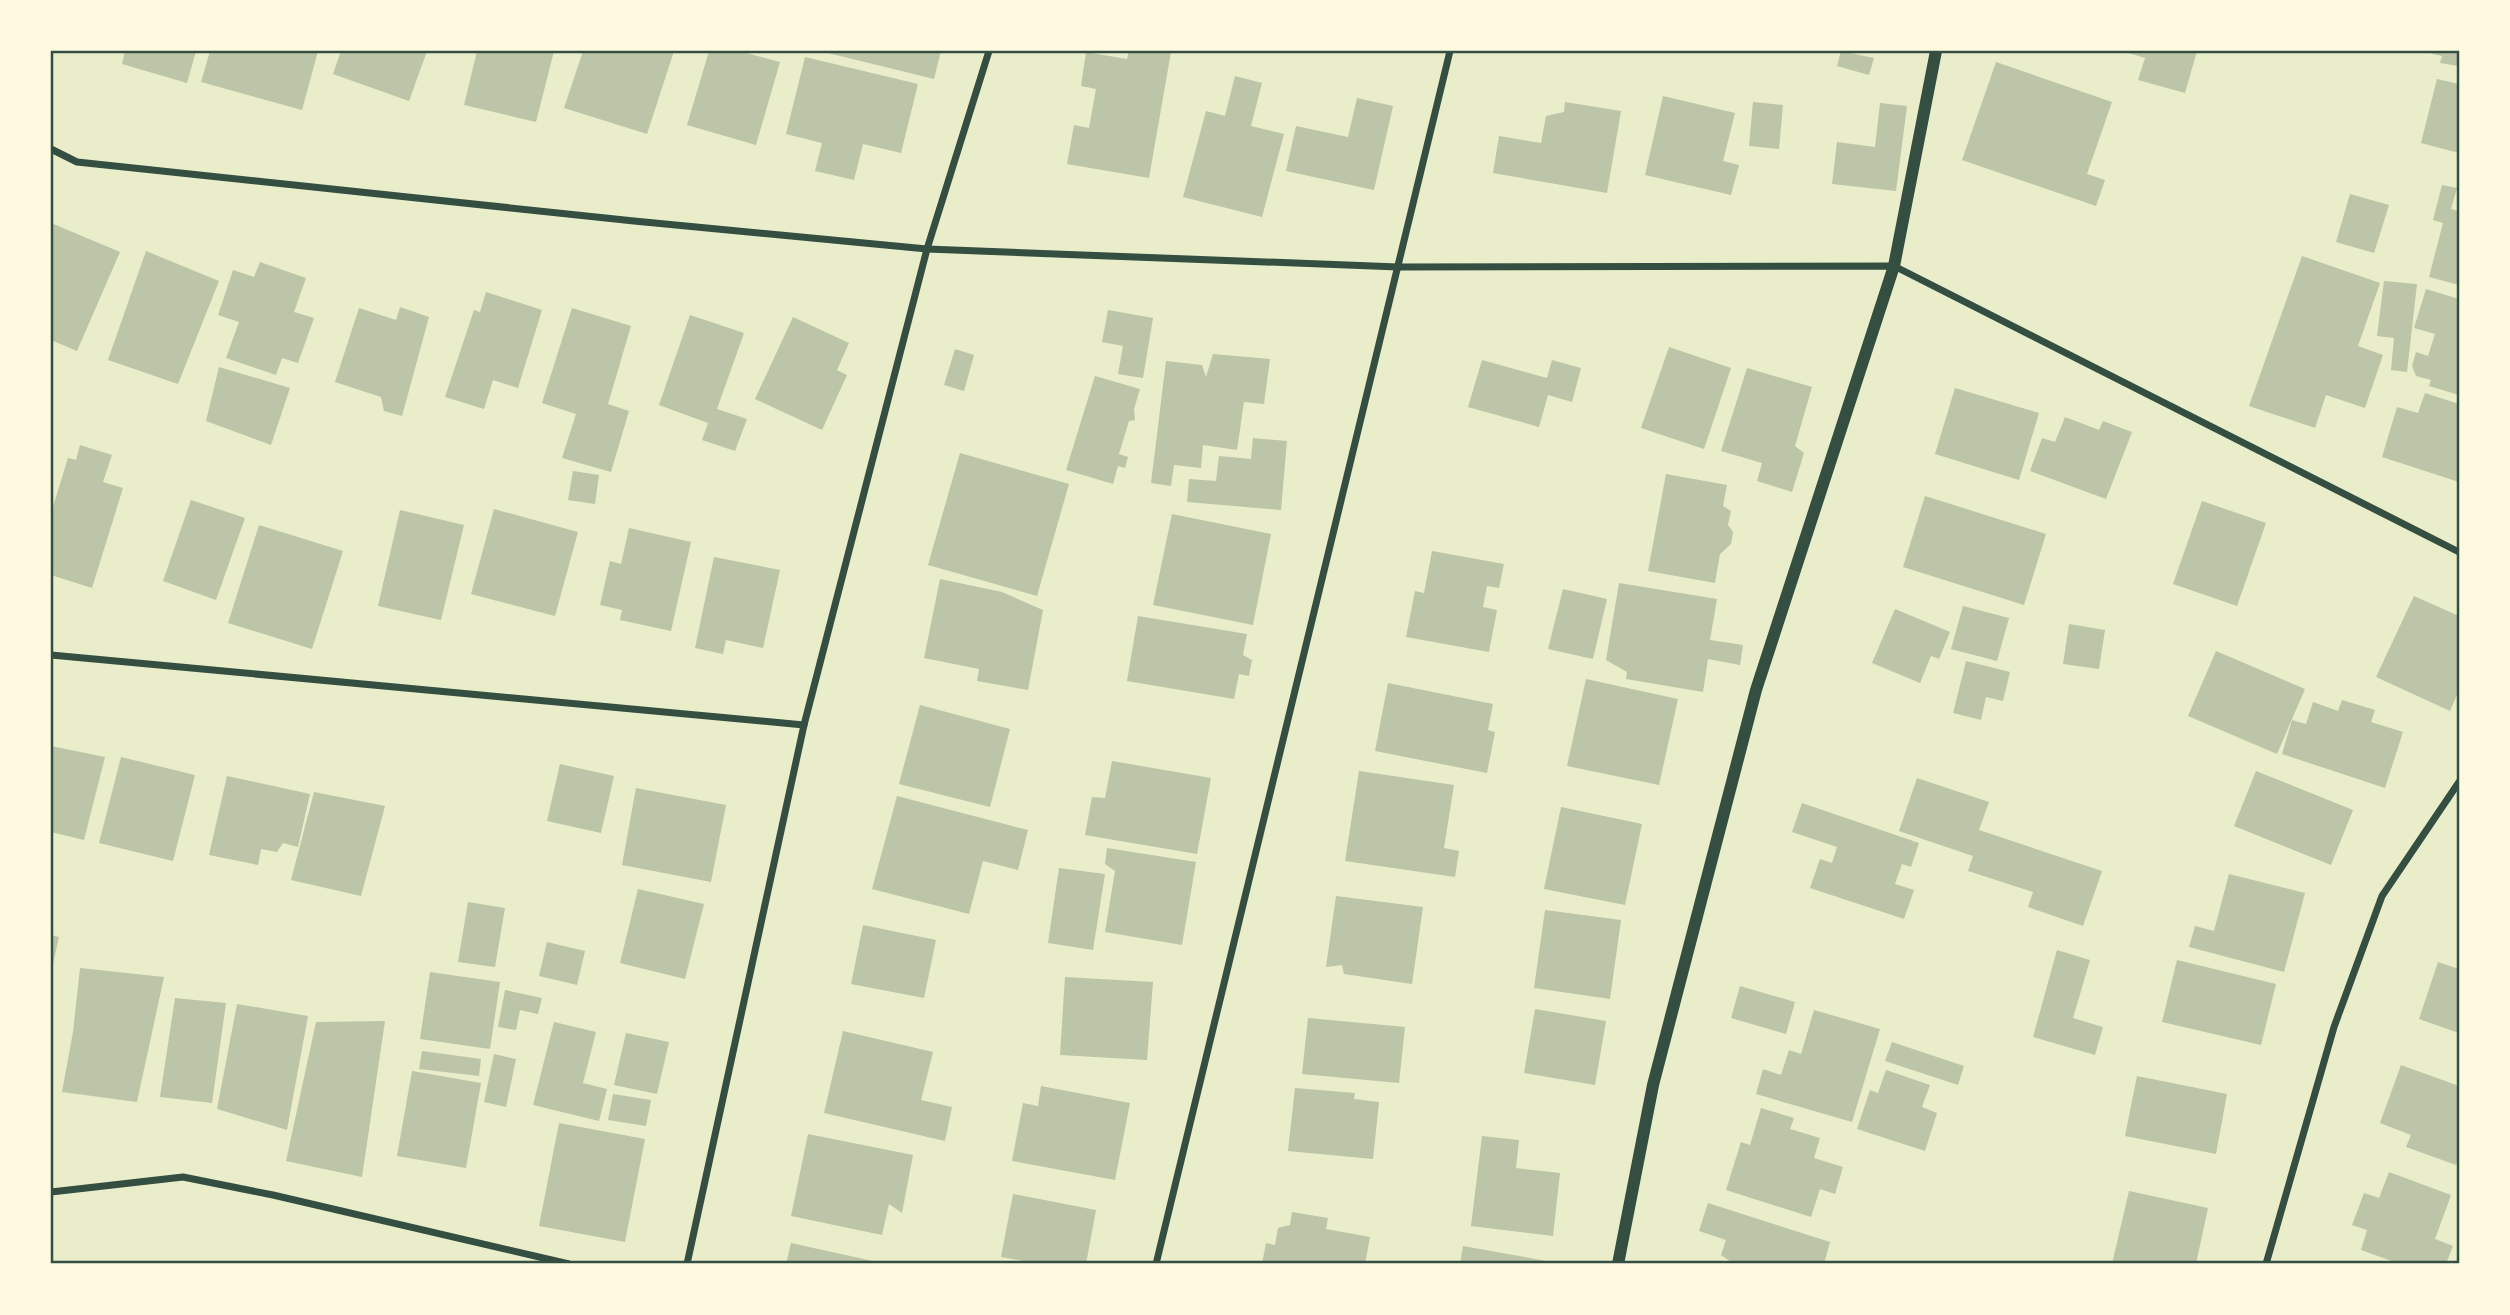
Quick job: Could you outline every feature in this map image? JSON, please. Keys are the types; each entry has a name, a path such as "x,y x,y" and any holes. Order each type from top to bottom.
{"street":[{"path":"687,1264 804,725 927,249 989,51"},
{"path":"1156,1264 1450,51"},
{"path":"1618,1264 1653,1085 1756,690 1894,266 1936,51"},
{"path":"51,149 77,162 927,249 1398,267 1894,266 2459,552"},
{"path":"51,655 804,725"},
{"path":"2266,1264 2334,1027 2382,896 2459,782"},
{"path":"51,1192 183,1177 273,1195 569,1264"}],"building":[{"path":"125,51 196,51 187,83 122,64"},
{"path":"210,51 318,51 302,110 201,82"},
{"path":"341,51 427,51 409,101 333,74"},
{"path":"477,51 554,51 536,122 464,105"},
{"path":"583,51 674,51 647,134 564,108"},
{"path":"709,51 739,51 780,62 756,145 687,125"},
{"path":"820,51 941,51 934,79"},
{"path":"1129,51 1171,52 1149,178 1067,164 1074,125 1089,128 1096,89 1081,86 1086,52 1127,59"},
{"path":"1841,51 1874,58 1869,75 1837,66"},
{"path":"2122,51 2197,51 2185,93 2138,80 2145,58"},
{"path":"2421,51 2459,51 2459,66 2440,63 2442,56"},
{"path":"805,57 918,84 901,153 863,144 854,180 815,171 822,143 786,134"},
{"path":"1996,62 2112,102 2087,174 2105,180 2096,206 1962,160"},
{"path":"1235,76 1262,83 1251,126 1284,134 1262,217 1183,197 1206,111 1225,116"},
{"path":"2437,79 2459,84 2459,153 2421,143"},
{"path":"1663,96 1735,113 1723,161 1739,165 1731,195 1645,175"},
{"path":"1357,98 1393,106 1374,190 1286,171 1296,126 1348,137"},
{"path":"1565,102 1621,111 1607,193 1493,173 1499,136 1541,143 1546,116 1564,112"},
{"path":"1753,102 1783,105 1779,149 1749,146"},
{"path":"1880,103 1907,106 1896,191 1832,184 1837,142 1875,147"},
{"path":"2442,185 2457,188 2451,209 2459,211 2459,285 2429,277 2443,223 2433,220"},
{"path":"2350,194 2389,205 2374,253 2336,242"},
{"path":"51,223 120,252 77,351 51,340"},
{"path":"146,251 219,281 178,384 108,360"},
{"path":"2302,256 2380,283 2358,346 2383,355 2365,408 2326,395 2315,428 2249,406"},
{"path":"260,262 306,278 294,312 314,318 298,363 282,358 276,375 226,358 239,322 218,315 233,270 254,277"},
{"path":"2384,281 2417,284 2407,372 2391,370 2394,338 2377,336"},
{"path":"2426,289 2459,299 2459,395 2429,386 2431,380 2416,376 2412,366 2416,352 2428,356 2435,334 2414,328"},
{"path":"486,292 542,310 518,388 493,380 484,409 445,397 474,310 480,312"},
{"path":"400,307 429,317 402,416 384,411 381,397 335,382 359,308 396,320"},
{"path":"572,308 631,326 608,404 629,411 611,472 562,458 576,414 542,403"},
{"path":"1108,310 1153,318 1143,378 1118,374 1123,346 1102,342"},
{"path":"690,315 744,333 717,409 747,419 735,451 702,440 708,423 659,405"},
{"path":"793,317 849,343 837,370 847,375 822,430 755,399"},
{"path":"1669,347 1731,368 1704,449 1641,428"},
{"path":"955,349 974,355 964,391 944,385"},
{"path":"1213,354 1270,359 1264,404 1244,402 1237,450 1203,445 1201,468 1174,465 1171,486 1151,483 1166,361 1202,365 1206,377"},
{"path":"1482,360 1547,378 1552,360 1581,368 1572,402 1548,395 1539,427 1468,407"},
{"path":"219,367 290,388 271,445 206,421"},
{"path":"1747,368 1812,387 1795,446 1804,453 1792,492 1757,481 1762,463 1721,451"},
{"path":"1095,376 1140,389 1134,409 1135,420 1129,421 1119,454 1128,457 1125,468 1118,466 1113,484 1066,470"},
{"path":"1955,388 2039,413 2019,480 1935,454"},
{"path":"2425,393 2459,404 2459,482 2382,457 2397,407 2418,413"},
{"path":"2065,417 2099,430 2103,421 2132,432 2106,499 2030,471 2042,438 2055,442"},
{"path":"1253,438 1287,441 1281,510 1187,502 1189,479 1216,481 1219,456 1251,459"},
{"path":"80,445 112,455 103,482 123,488 92,588 51,575 51,513 68,458 76,460"},
{"path":"960,453 1069,484 1037,596 928,565"},
{"path":"573,471 599,475 595,504 568,500"},
{"path":"1666,474 1727,485 1723,506 1731,511 1728,525 1733,532 1731,544 1720,554 1715,583 1648,571"},
{"path":"1925,496 2046,534 2024,605 1903,567"},
{"path":"191,500 245,518 216,600 163,581"},
{"path":"2202,501 2266,523 2237,606 2173,584"},
{"path":"494,509 578,532 555,616 471,594"},
{"path":"400,510 464,525 441,620 378,606"},
{"path":"1172,514 1271,534 1253,625 1153,605"},
{"path":"259,525 343,551 312,649 228,623"},
{"path":"629,528 691,542 671,631 620,620 622,610 600,605 610,561 621,564"},
{"path":"1432,551 1504,564 1499,588 1487,586 1483,607 1497,610 1489,652 1406,637 1415,591 1424,593"},
{"path":"714,557 780,570 763,648 726,640 723,654 695,648"},
{"path":"940,579 1002,592 1043,610 1028,690 977,681 979,669 924,658"},
{"path":"1619,583 1717,599 1710,640 1743,645 1740,665 1708,659 1703,692 1626,679 1627,672 1606,660"},
{"path":"1563,589 1607,599 1593,659 1548,649"},
{"path":"2414,596 2459,616 2459,690 2450,711 2376,677"},
{"path":"1963,606 2009,618 1997,661 1951,649"},
{"path":"1895,609 1950,632 1939,659 1931,656 1920,683 1872,663"},
{"path":"1138,616 1247,634 1243,655 1252,660 1249,676 1239,674 1234,699 1127,681"},
{"path":"2069,624 2105,630 2099,669 2063,664"},
{"path":"2216,651 2305,689 2277,754 2188,716"},
{"path":"1966,661 2010,672 2003,701 1986,697 1981,720 1953,713"},
{"path":"1586,679 1678,699 1659,785 1567,766"},
{"path":"1388,683 1493,704 1488,730 1495,732 1487,773 1375,751"},
{"path":"2342,700 2375,710 2371,722 2403,732 2385,788 2282,754 2292,720 2306,724 2313,702 2338,711"},
{"path":"920,705 1010,729 990,807 899,784"},
{"path":"51,746 105,757 84,840 51,832"},
{"path":"121,757 195,775 173,861 99,843"},
{"path":"1112,761 1211,778 1197,854 1085,835 1092,797 1105,798"},
{"path":"560,764 614,776 601,833 547,821"},
{"path":"1359,771 1454,785 1444,848 1459,851 1455,877 1345,861"},
{"path":"2256,771 2353,810 2331,865 2234,826"},
{"path":"227,776 310,794 298,847 283,843 277,852 261,849 258,865 209,855"},
{"path":"1917,778 1989,802 1979,830 2102,871 2083,926 2028,907 2033,892 1968,871 1973,856 1899,831"},
{"path":"636,788 726,805 711,882 622,865"},
{"path":"314,792 385,806 361,896 291,880"},
{"path":"897,796 1028,830 1018,870 983,861 969,914 872,889"},
{"path":"1802,803 1919,843 1911,867 1902,864 1895,884 1914,890 1904,919 1810,888 1820,859 1832,863 1837,847 1792,832"},
{"path":"1561,807 1642,824 1625,905 1544,889"},
{"path":"1107,848 1196,862 1182,945 1105,932 1115,871 1105,864"},
{"path":"1059,868 1105,874 1093,950 1048,943"},
{"path":"2229,874 2305,893 2284,972 2189,947 2195,926 2214,931"},
{"path":"638,889 704,904 685,979 620,963"},
{"path":"1336,896 1423,907 1412,984 1344,974 1342,965 1326,967"},
{"path":"468,902 505,908 495,967 458,962"},
{"path":"1545,910 1621,920 1610,999 1534,988"},
{"path":"863,925 936,940 924,998 851,984"},
{"path":"51,935 59,937 52,968 51,968"},
{"path":"547,942 585,951 577,985 539,976"},
{"path":"2057,950 2090,960 2073,1018 2103,1027 2095,1055 2033,1037"},
{"path":"2177,960 2276,984 2261,1045 2162,1022"},
{"path":"2438,962 2459,969 2459,1033 2419,1019"},
{"path":"80,968 164,977 137,1102 62,1092 73,1032"},
{"path":"430,972 500,982 490,1049 420,1039"},
{"path":"1065,977 1153,982 1147,1060 1060,1055"},
{"path":"1740,986 1795,1002 1786,1034 1731,1018"},
{"path":"505,990 542,998 538,1014 520,1010 516,1030 498,1027"},
{"path":"175,998 226,1003 212,1103 160,1097"},
{"path":"237,1004 308,1016 287,1130 217,1109"},
{"path":"1535,1009 1606,1021 1595,1085 1524,1073"},
{"path":"1814,1010 1880,1029 1852,1122 1756,1094 1763,1069 1781,1075 1789,1050 1801,1054"},
{"path":"1308,1018 1405,1027 1399,1083 1302,1074"},
{"path":"385,1021 362,1177 286,1161 316,1022"},
{"path":"554,1022 596,1032 583,1083 607,1089 599,1121 533,1105"},
{"path":"843,1031 933,1052 921,1100 952,1107 945,1141 824,1113"},
{"path":"626,1033 669,1042 657,1094 614,1085"},
{"path":"1892,1042 1964,1066 1958,1085 1885,1061"},
{"path":"422,1051 481,1059 479,1076 419,1069"},
{"path":"494,1054 516,1059 506,1107 484,1102"},
{"path":"2401,1065 2459,1086 2459,1155 2456,1165 2406,1147 2411,1135 2380,1123"},
{"path":"1886,1070 1930,1085 1922,1107 1937,1113 1925,1151 1857,1129 1870,1090 1878,1093"},
{"path":"412,1071 481,1083 466,1168 397,1156"},
{"path":"2137,1076 2227,1094 2216,1154 2125,1136"},
{"path":"1041,1086 1130,1103 1115,1180 1012,1161 1023,1103 1038,1106"},
{"path":"1295,1088 1355,1093 1354,1099 1379,1102 1373,1159 1288,1151"},
{"path":"613,1094 651,1100 646,1126 608,1120"},
{"path":"1761,1108 1794,1118 1790,1129 1820,1138 1814,1158 1843,1167 1835,1194 1820,1189 1811,1217 1726,1190 1741,1142 1750,1145"},
{"path":"559,1123 645,1139 625,1242 539,1226"},
{"path":"808,1134 913,1155 902,1213 889,1204 882,1235 791,1216"},
{"path":"1482,1136 1519,1140 1516,1168 1560,1173 1553,1236 1471,1226"},
{"path":"2389,1172 2451,1195 2435,1239 2453,1246 2446,1264 2400,1264 2361,1250 2367,1230 2352,1225 2364,1193 2379,1198"},
{"path":"2129,1191 2208,1208 2196,1264 2112,1264"},
{"path":"1013,1194 1096,1210 1086,1264 1041,1264 1001,1257"},
{"path":"1708,1203 1830,1242 1824,1264 1730,1264 1731,1262 1721,1255 1726,1240 1699,1231"},
{"path":"1292,1212 1328,1218 1326,1229 1370,1237 1365,1264 1262,1264 1266,1243 1275,1245 1278,1228 1290,1225"},
{"path":"791,1243 882,1263 882,1264 786,1264"},
{"path":"1463,1246 1558,1263 1558,1264 1460,1264"}]}
